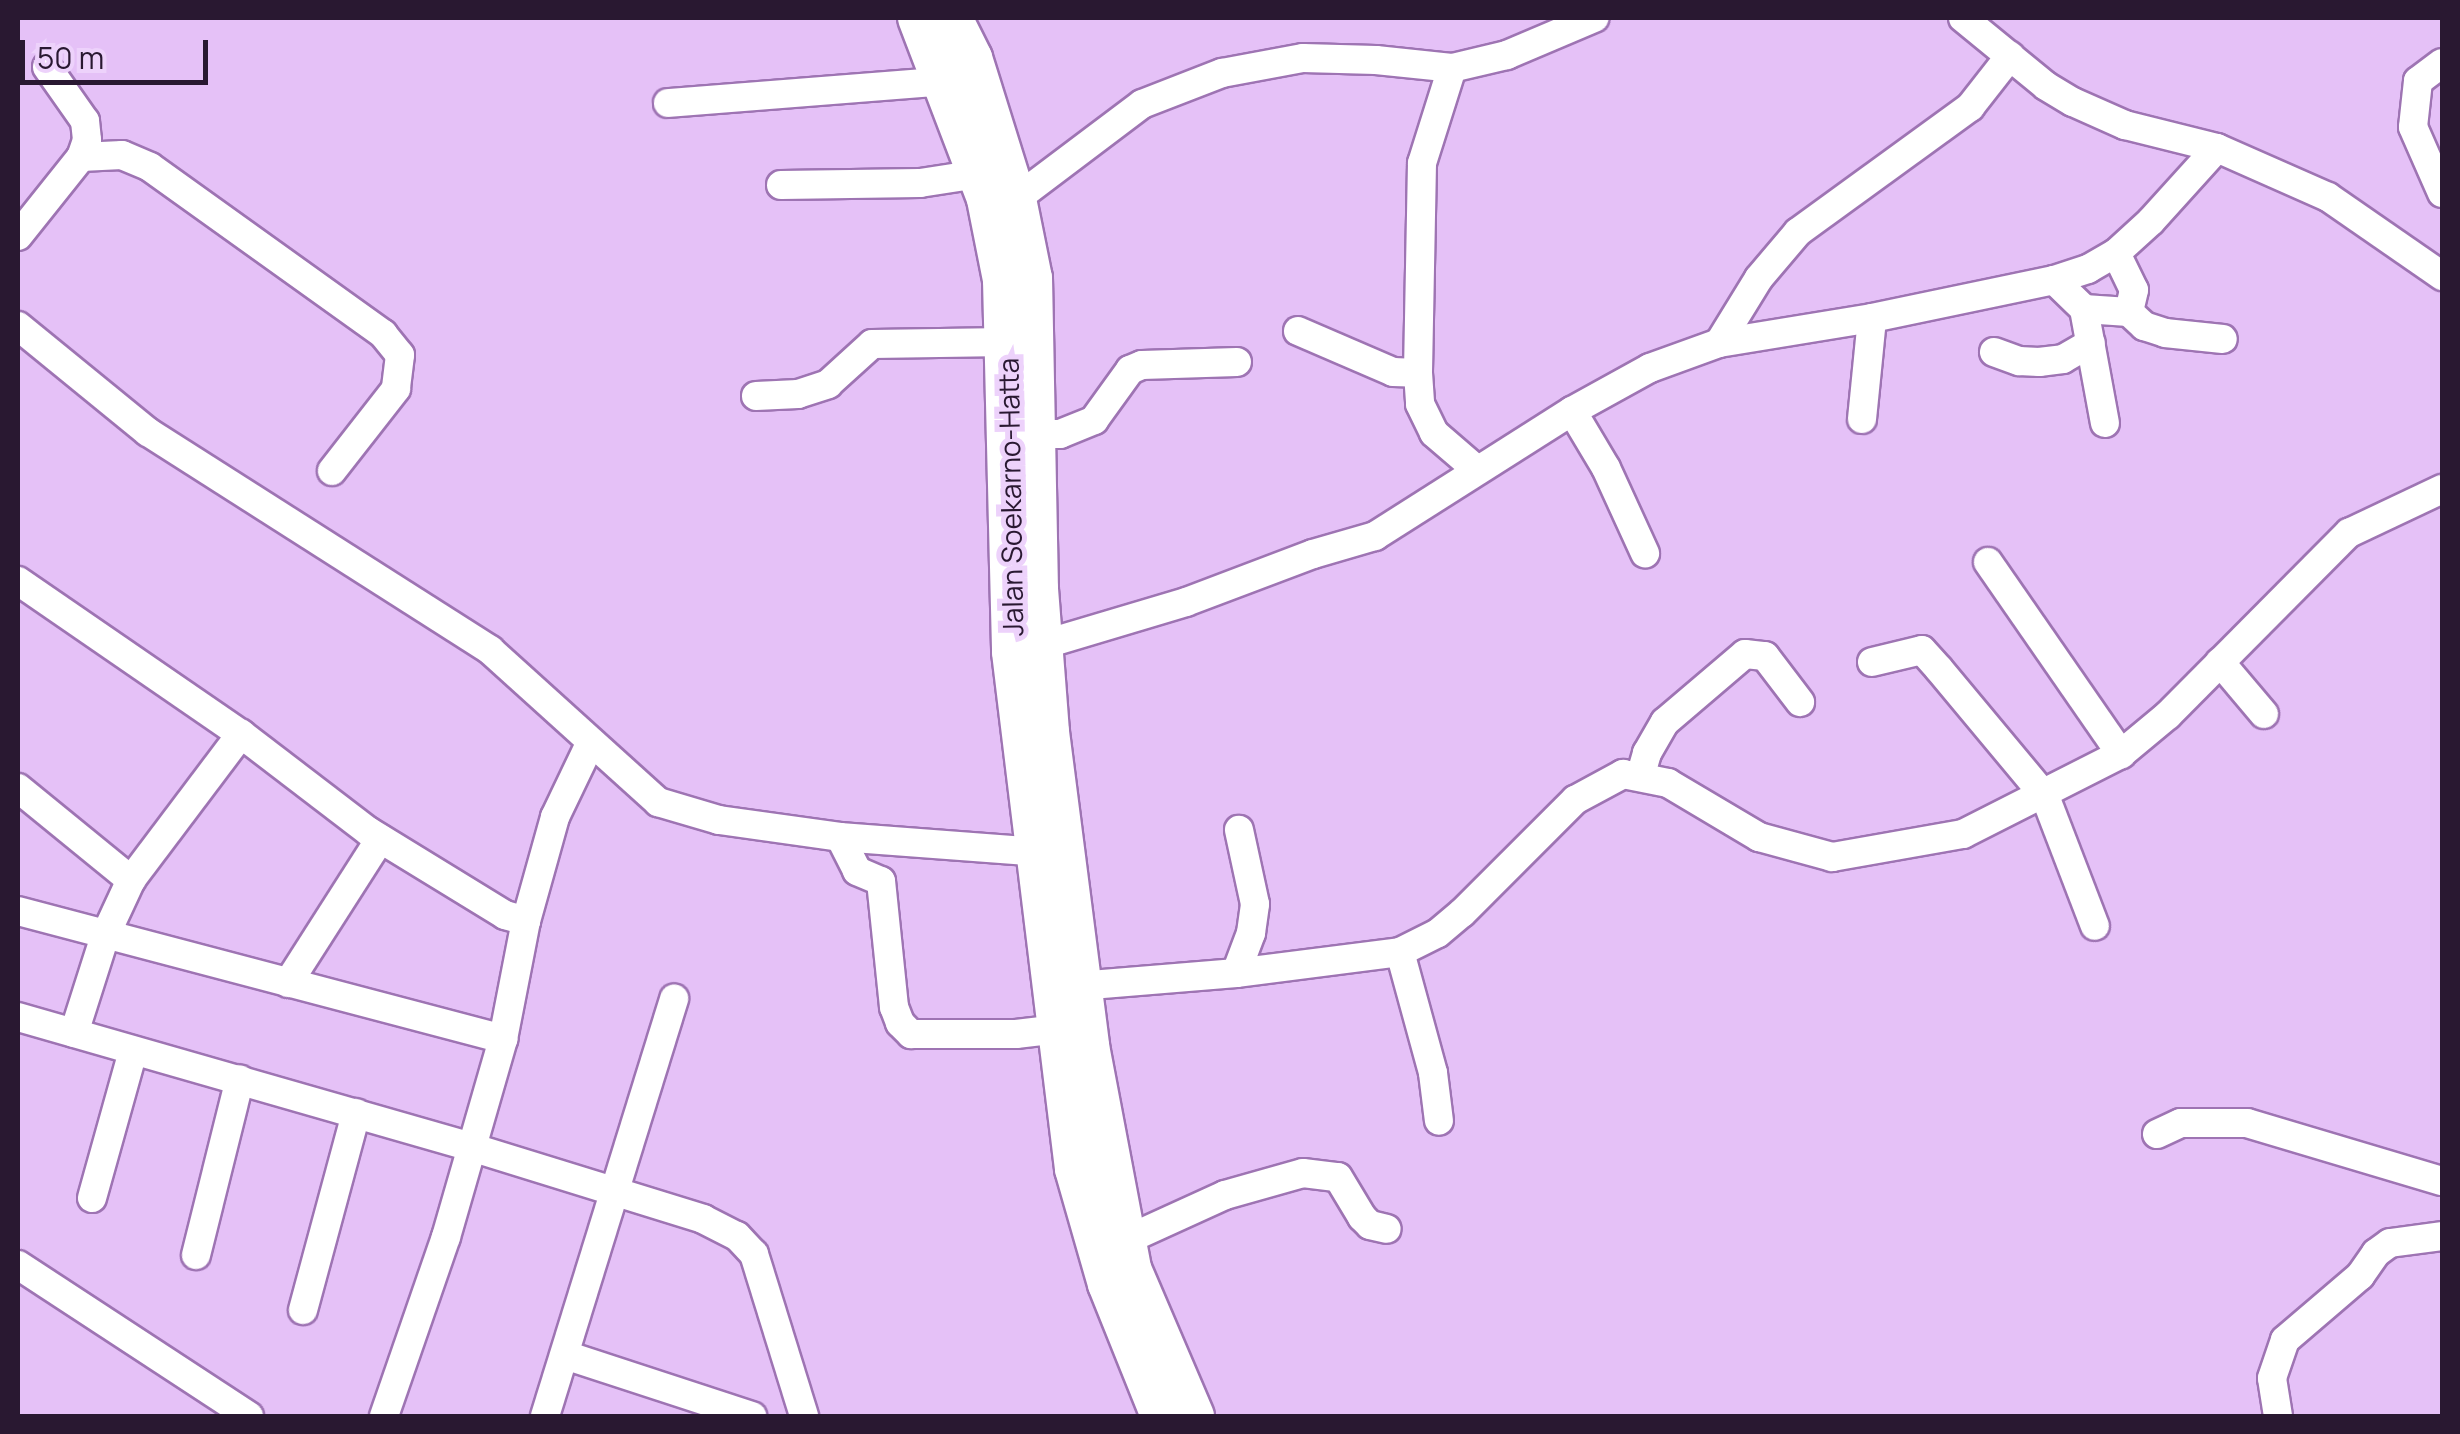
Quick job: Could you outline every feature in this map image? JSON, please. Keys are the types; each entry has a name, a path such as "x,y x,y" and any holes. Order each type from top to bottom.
{"highway":[{"name":"Jalan Soekarno-Hatta","path":"918,18 945,81 996,235 1007,342 1012,652 1048,853 1072,1027"},
{"path":"952,18 972,58 1016,199 1032,278 1048,853"},
{"path":"1072,1027 1137,1285 1194,1416"},
{"path":"1072,1027 1075,1169 1108,1284 1161,1416"}],"street":[{"path":"1016,199 1142,104 1222,72 1304,58 1452,68 1507,56 1594,18"},
{"path":"1963,18 2046,86 2125,125 2218,148 2328,197 2442,276"},
{"path":"1718,342 1760,278 1798,232 1970,107 2010,56"},
{"path":"2442,63 2418,81 2413,111 2413,127 2442,193"},
{"path":"18,236 81,157 88,140 85,121 47,67"},
{"path":"1452,68 1422,163 1418,372 1420,404 1434,433 1476,469"},
{"path":"668,103 945,81"},
{"path":"1042,645 1186,602 1313,554 1375,536 1408,520 1476,469 1572,412 1650,368 1718,342 1872,318 2054,280 2116,254 2218,148"},
{"path":"81,157 122,155 150,167 383,334 400,354 396,389 332,471"},
{"path":"781,184 902,184 978,174"},
{"path":"2116,254 2134,290 2130,312"},
{"path":"2054,280 2084,309 2105,424"},
{"path":"2084,309 2130,312 2144,326 2165,333 2223,340"},
{"path":"1862,419 1872,318"},
{"path":"18,326 148,432 490,650 557,707 637,788 672,809 840,837 1048,853"},
{"path":"1298,332 1393,372 1418,372"},
{"path":"756,396 798,394 828,384 872,344 1007,342"},
{"path":"1994,352 2039,362 2063,358 2091,342"},
{"path":"1038,434 1060,434 1094,420 1130,370 1142,364 1237,362"},
{"path":"1572,412 1606,468 1644,553"},
{"path":"1067,987 1236,973 1400,952 1438,933 1462,913 1575,800 1623,774 1641,774 1668,783 1759,837 1832,856 1963,834 2045,796 2121,754 2349,533 2442,489"},
{"path":"1988,562 2121,754"},
{"path":"18,581 241,734 380,838 505,915 526,921"},
{"path":"1872,662 1922,650 2045,796 2094,926"},
{"path":"1641,774 1646,753 1664,722 1744,654 1765,656 1800,702"},
{"path":"2220,662 2264,714"},
{"path":"74,1033 105,936 131,880 241,734"},
{"path":"384,1416 474,1148 503,1040 526,921 555,817 591,742"},
{"path":"18,788 131,880"},
{"path":"1236,973 1251,933 1255,904 1239,830"},
{"path":"840,837 857,871 881,880 894,1007 900,1024 911,1034 1072,1027"},
{"path":"288,983 380,838"},
{"path":"18,911 503,1040"},
{"path":"1400,952 1433,1073 1439,1121"},
{"path":"545,1416 674,998"},
{"path":"18,1016 704,1219 737,1236 754,1254 804,1416"},
{"path":"92,1198 133,1051"},
{"path":"196,1255 240,1079"},
{"path":"303,1310 356,1113"},
{"path":"2157,1134 2182,1124 2247,1123 2442,1181"},
{"path":"1124,1241 1226,1195 1303,1173 1338,1177 1370,1225 1386,1229"},
{"path":"2278,1416 2272,1378 2285,1340 2360,1276 2376,1253 2390,1243 2442,1236"},
{"path":"18,1265 248,1416"},
{"path":"566,1354 752,1416"}]}
